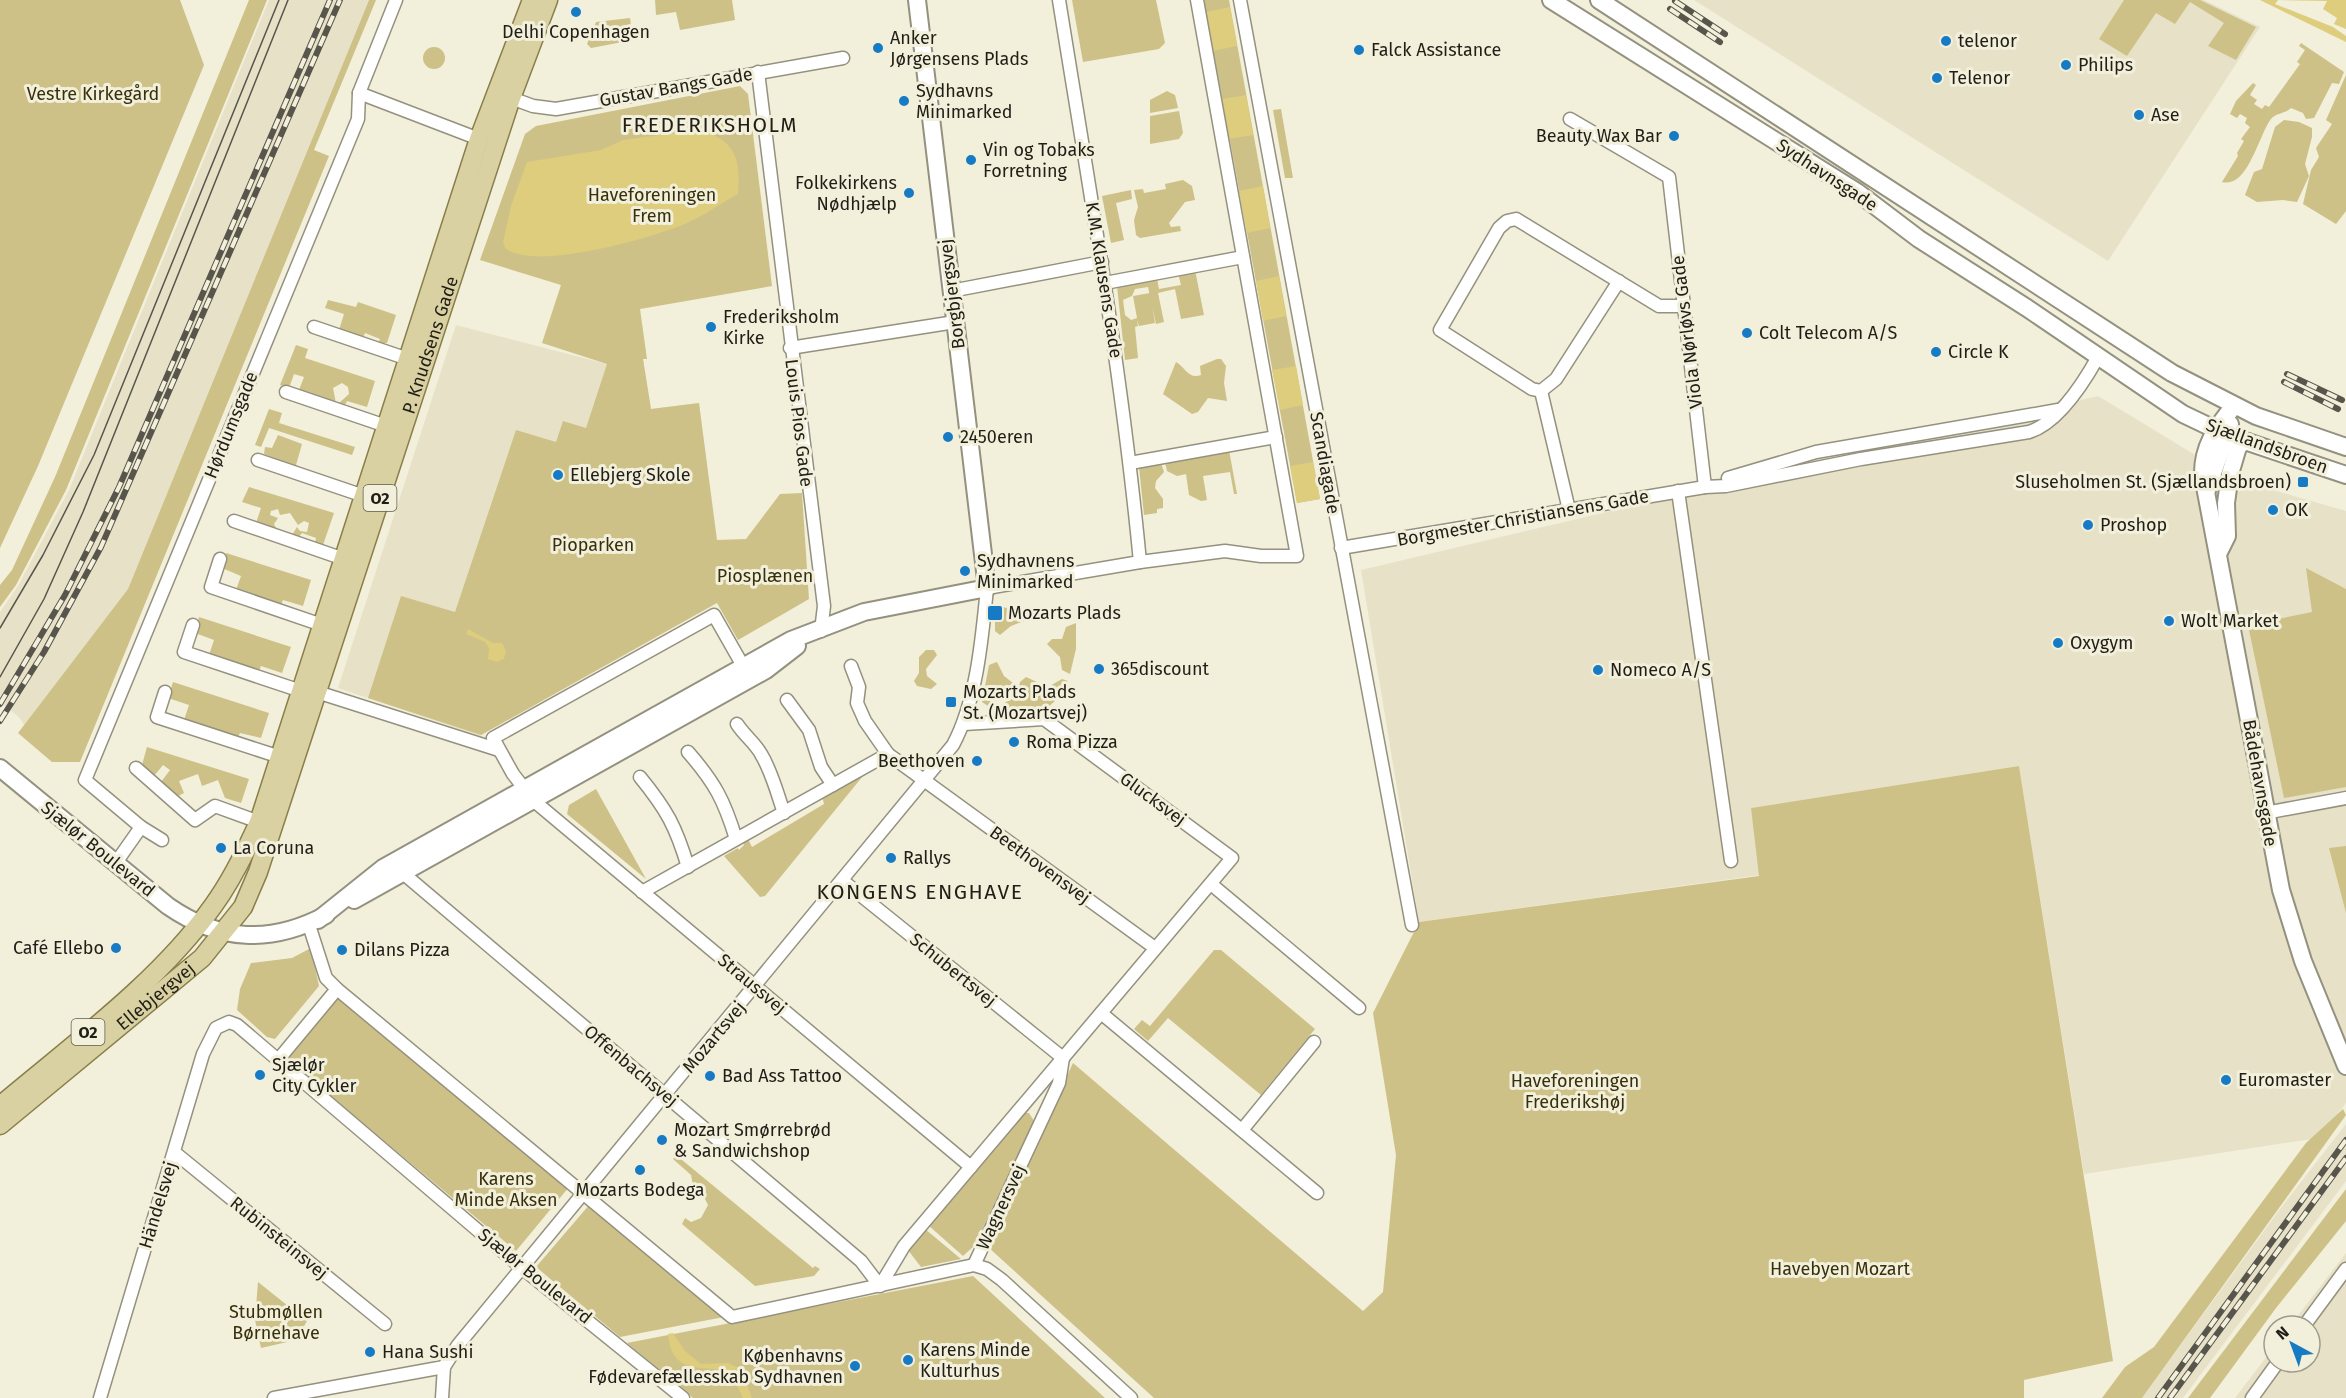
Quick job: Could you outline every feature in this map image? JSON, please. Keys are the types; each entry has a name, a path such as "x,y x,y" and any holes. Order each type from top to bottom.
{"main road":[{"name":"P. Knudsens Gade","path":"199,924 238,866 259,822 280,757 309,692 322,625 479,140 532,0"},
{"name":"P. Knudsens Gade","path":"226,931 243,907 258,872 309,692 511,98 548,0"},
{"name":"Ellebjergvej","path":"0,1106 93,1028 140,985 199,924"},
{"name":"Ellebjergvej","path":"0,1125 195,963 226,931"}],"street":[{"name":"Hørdumsgade","path":"162,840 141,827 85,780 358,119 359,93 396,0"},
{"name":"Borgbjergsvej","path":"917,0 987,588"},
{"name":"K.M. Klausens Gade","path":"1059,0 1102,262 1130,462 1140,562"},
{"path":"313,922 383,868 529,795 747,673 791,640 820,631 864,612 1140,562 1225,551 1262,556 1297,555 1197,0"},
{"name":"Scandiagade","path":"1240,0 1412,925"},
{"name":"Sydhavnsgade","path":"1551,0 1857,192 1919,238 2098,357"},
{"name":"Sydhavnsgade","path":"1599,0 2107,333"},
{"name":"Gustav Bangs Gade","path":"511,98 533,106 555,109 843,58"},
{"name":"Louis Pios Gade","path":"758,72 790,348 824,606 820,631"},
{"path":"359,93 479,140"},
{"name":"Viola Nørløvs Gade","path":"1570,119 1669,177 1705,487"},
{"path":"1541,391 1532,389 1440,330 1499,228 1507,221 1516,219 1659,306 1684,306"},
{"path":"1105,283 1243,257"},
{"path":"951,291 1102,262"},
{"path":"1541,391 1556,379 1619,281"},
{"path":"790,348 955,322"},
{"name":"P. Knudsens Gade","path":"314,327 408,359"},
{"name":"Borgmester Christiansens Gade","path":"1341,548 1678,491 1726,486 1861,459 2040,429 2078,390 2098,357 2107,333"},
{"name":"Sjællandsbroen","path":"2107,333 2172,373 2234,406 2346,447"},
{"name":"Sjællandsbroen","path":"2098,357 2155,397 2221,432 2346,475"},
{"path":"1541,391 1569,510"},
{"name":"P. Knudsens Gade","path":"286,392 387,426"},
{"name":"Bådehavnsgade","path":"2234,406 2203,464 2207,490 2281,890 2303,961 2328,1028 2346,1066"},
{"name":"Borgmester Christiansens Gade","path":"1705,487 1816,452 2058,410"},
{"path":"1130,462 1276,437"},
{"path":"2218,554 2227,536 2226,503 2232,466 2240,444 2247,442"},
{"path":"258,460 364,496"},
{"path":"1678,491 1731,861"},
{"path":"234,521 344,559"},
{"path":"220,559 211,587 322,625"},
{"path":"964,724 971,701 987,588"},
{"path":"529,795 493,738 714,615 747,673"},
{"path":"193,625 184,652 499,750"},
{"name":"Beethovensvej","path":"851,666 859,687 858,703 865,721 888,754 1155,948"},
{"path":"165,692 157,717 280,757"},
{"path":"787,700 809,730 821,767 833,785"},
{"name":"Glucksvej","path":"964,724 1044,719 1232,858"},
{"path":"737,724 760,752 772,776 784,813"},
{"name":"Mozartsvej","path":"444,1367 459,1345 522,1268 925,781 953,745 964,724"},
{"path":"688,752 713,781 724,802 736,839"},
{"path":"642,892 888,754"},
{"name":"Sjælør Boulevard","path":"0,768 168,906 199,924"},
{"path":"136,768 195,820 215,806 259,822"},
{"path":"640,777 667,810 688,867"},
{"path":"199,924 226,931 275,936 313,922 404,874 529,795"},
{"name":"Straussvej","path":"529,795 971,1167"},
{"path":"2265,813 2346,798"},
{"path":"115,864 141,827"},
{"name":"Wagnersvej","path":"880,1286 903,1246 1232,858"},
{"name":"Offenbachsvej","path":"404,874 861,1261 880,1286"},
{"name":"Schubertsvej","path":"843,881 1063,1059"},
{"path":"1211,884 1359,1008"},
{"path":"313,922 326,978 584,1194"},
{"path":"278,1060 338,989"},
{"path":"1101,1013 1317,1192"},
{"name":"Sjælør Boulevard","path":"229,1022 237,1025 522,1268 683,1398"},
{"name":"Händelsvej","path":"100,1398 211,1034 216,1028 229,1022"},
{"path":"1242,1130 1314,1042"},
{"name":"Wagnersvej","path":"584,1194 732,1317 974,1265 1059,1083 1063,1059"},
{"name":"Rubinsteinsvej","path":"174,1152 385,1324"},
{"path":"974,1265 987,1269 1002,1280 1131,1398"},
{"path":"2313,1314 2346,1269"},
{"path":"274,1398 444,1367 442,1398"},
{"path":"2252,1398 2269,1374"}],"shaded area":[{"path":"269,0 369,0 128,589 24,725 19,717 0,702 0,612 18,586 69,490"},
{"path":"1694,0 2204,0 2260,27 2108,261"},
{"path":"2260,0 2346,0 2346,42"},
{"path":"1230,7 1237,46 1213,51 1206,12"},
{"path":"1246,95 1253,135 1229,139 1222,99"},
{"path":"698,130 720,139 733,152 738,170 738,194 685,224 621,244 566,255 541,256 520,254 505,248 503,242 511,206 527,162 601,150 623,140"},
{"path":"1263,186 1270,228 1247,233 1239,191"},
{"path":"1279,276 1286,316 1263,321 1256,281"},
{"name":"Pioparken","path":"456,325 607,364 643,359 651,409 699,403 720,598 480,736 338,688"},
{"path":"1296,366 1303,405 1280,410 1272,370"},
{"path":"2098,396 2235,479 2346,511 2346,1103 2318,1138 2084,1174 2019,766 1751,808 1760,875 1419,922 1361,570"},
{"path":"1313,462 1320,499 1297,503 1290,466"},
{"path":"468,629 493,643 502,643 506,651 504,659 497,662 488,659 489,648 485,642 466,634"},
{"path":"2346,1124 2346,1181 2183,1398 2142,1398 2280,1209"},
{"path":"2346,1253 2346,1398 2235,1398 2262,1363 2262,1374 2322,1374 2322,1314 2299,1314"},
{"path":"673,1333 685,1351 701,1364 728,1363 741,1369 752,1398 743,1398 731,1373 726,1370 695,1367 680,1361 670,1346 668,1334"}],"green space":[{"name":"Vestre Kirkegård","path":"0,0 180,0 204,65 38,466 0,548"},
{"path":"249,0 267,0 66,490 16,585 0,607 0,585 12,570 55,477"},
{"path":"369,0 376,0 314,150 329,156 80,762 52,762 18,733 128,589"},
{"path":"655,0 732,0 735,20 680,30 676,12 656,15"},
{"path":"1072,0 1156,0 1165,43 1159,49 1083,62"},
{"path":"1204,0 1229,0 1320,499 1297,503"},
{"path":"2124,0 2200,0 2256,27 2236,60 2208,46 2224,23 2190,2 2175,24 2156,13 2127,56 2099,39"},
{"path":"630,18 633,40 591,48 587,44 596,22"},
{"path":"2301,43 2344,72 2339,84 2332,83 2314,118 2306,119 2303,113 2291,108 2273,117 2246,169 2231,182 2222,182 2238,156 2237,153 2244,141 2241,139 2250,127 2245,123 2247,118 2240,114 2237,118 2230,114 2236,101 2253,83 2256,85 2250,95 2257,100 2254,104 2262,109 2265,105 2269,107 2300,64 2297,62 2305,50 2299,46"},
{"path":"434,47 442,50 445,58 442,66 434,69 426,66 423,58 426,50"},
{"path":"2346,75 2346,211 2336,224 2303,204 2311,170 2319,157 2316,148 2332,124 2326,120"},
{"path":"740,86 748,94 772,286 640,309 647,359 643,359 651,409 699,403 717,540 746,539 780,494 802,493 809,599 738,640 717,603 481,735 368,698 401,596 455,612 516,430 556,442 563,421 586,428 607,364 542,343 561,285 480,260 525,134 536,126"},
{"path":"1167,91 1175,95 1178,108 1150,113 1150,100"},
{"path":"1281,109 1293,178 1285,178 1273,110"},
{"path":"1179,111 1183,133 1179,139 1150,144 1150,116"},
{"path":"2284,120 2299,122 2312,128 2305,164 2309,176 2297,202 2283,200 2257,202 2245,195 2254,172 2262,169 2275,127"},
{"path":"1183,180 1192,186 1195,200 1185,202 1169,223 1171,227 1180,226 1181,231 1140,238 1136,235 1134,220 1138,207 1134,190 1143,189 1144,193 1166,189 1165,184"},
{"path":"1131,190 1132,199 1116,203 1124,240 1111,243 1102,196"},
{"path":"1195,270 1204,315 1181,319 1175,289 1158,293 1164,322 1156,324 1152,307 1155,323 1139,326 1137,320 1138,326 1135,327 1138,358 1125,360 1117,286 1157,278 1159,289 1181,285 1178,273","holes":["1148,287 1149,293 1133,296 1137,318 1131,320 1125,315 1123,300 1132,296 1135,289"]},
{"path":"328,300 356,307 358,302 396,315 387,343 378,343 380,339 365,333 363,338 339,330 344,314 325,308"},
{"path":"296,345 308,349 305,358 375,381 367,407 347,401 345,405 338,404 349,394 348,387 342,383 333,388 336,403 299,390 304,377 294,374 289,388 280,385"},
{"path":"1221,359 1226,366 1224,383 1227,401 1208,398 1198,412 1192,414 1163,394 1176,362 1193,376 1197,376 1201,375 1200,366"},
{"path":"269,409 282,413 279,423 355,447 352,455 269,428 261,447 255,445"},
{"path":"278,435 302,444 296,465 301,469 264,454 265,447 272,448"},
{"path":"1229,450 1237,494 1234,494 1230,472 1203,476 1207,500 1201,501 1189,495 1186,474 1177,476 1167,471 1165,462"},
{"path":"1161,463 1164,472 1156,481 1155,488 1163,499 1163,508 1157,509 1157,513 1144,515 1139,467"},
{"path":"249,487 334,513 323,545 315,543 316,538 302,533 299,537 292,535 297,527 300,531 307,532 309,523 304,521 298,525 290,513 280,515 278,509 271,511 270,515 278,518 274,524 277,530 256,523 261,508 242,502"},
{"path":"226,553 311,580 303,606 283,600 281,605 236,590 241,576 222,568"},
{"path":"2306,568 2346,589 2346,787 2284,798 2248,625 2312,612"},
{"path":"1002,607 1017,610 1024,621 1011,626 1000,635 995,631 995,615"},
{"path":"199,617 291,647 282,673 261,666 259,671 209,655 214,640 195,633"},
{"path":"1076,623 1076,649 1070,674 1062,670 1060,657 1047,644 1052,639 1062,639 1066,627"},
{"path":"926,650 934,650 937,655 926,669 927,676 937,684 931,689 917,686 914,681 919,673 919,657"},
{"path":"997,662 1004,676 1013,683 1014,689 988,706 982,702 989,665"},
{"path":"1026,677 1048,687 1062,679 1068,681 1056,700 1045,710 990,717 990,711 1017,696 1020,682"},
{"path":"173,682 269,713 261,738 240,733 238,737 184,720 189,705 168,698"},
{"path":"147,747 249,779 241,803 225,798 218,780 202,786 198,774 179,781 184,793 178,796 161,782 170,770 163,765 154,776 142,765"},
{"name":"Haveforeningen Frederikshøj","path":"2019,766 2113,1361 2024,1380 2024,1398 1154,1398 988,1247 1073,1063 1363,1311 1383,1292 1396,1155 1373,1013 1419,922 1759,876 1751,808"},
{"path":"867,771 765,896 760,897 724,856 738,848 739,850 744,845 743,841 748,839 752,847 824,804 822,796"},
{"path":"596,789 646,879 567,814 569,805"},
{"path":"2346,846 2346,913 2329,848"},
{"path":"311,948 319,986 275,1039 267,1037 237,1010 240,989 251,963 292,958"},
{"path":"1214,950 1221,950 1315,1029 1261,1095 1168,1018 1148,1041 1134,1029 1142,1020 1150,1026"},
{"name":"Karens Minde Aksen","path":"337,995 569,1187 516,1251 285,1058"},
{"path":"2343,1109 2346,1115 2142,1398 2102,1398 2125,1367 2154,1347 2306,1143"},
{"path":"1023,1113 1029,1113 1034,1121 974,1246 963,1256 928,1225"},
{"path":"676,1155 813,1268 815,1266 820,1269 814,1276 755,1286 682,1224 685,1218 691,1222 701,1218 708,1205 703,1195 694,1190 691,1175 673,1159"},
{"path":"2346,1189 2346,1221 2272,1314 2262,1314 2262,1327 2210,1398 2188,1398"},
{"name":"Karens Minde Aksen","path":"590,1204 724,1317 620,1337 536,1267"},
{"path":"925,1229 961,1259 921,1267 908,1250"},
{"path":"973,1276 1105,1398 693,1398 627,1343"},
{"name":"Stubmøllen Børnehave","path":"258,1282 307,1321 296,1340 261,1348 255,1320"}],"pier":[{"path":"2278,0 2327,1 2323,9 2337,18 2334,24 2346,29 2346,36 2333,27 2275,4"}],"tram line":[{"path":"0,628 43,555 94,455 279,0"},
{"path":"0,677 44,599 83,512 288,0"}],"railway":[{"path":"0,704 65,595 119,487 330,0"},
{"path":"0,721 44,652 101,547 340,0"},
{"path":"1675,1 1725,34"},
{"path":"1670,9 1720,42"},
{"path":"2287,374 2342,400"},
{"path":"2284,382 2338,409"},
{"path":"2158,1398 2346,1140"},
{"path":"2170,1398 2346,1158"}],"place":[{"name":"Delhi Copenhagen","path":"576,12"},
{"name":"telenor","path":"1946,41"},
{"name":"Anker Jørgensens Plads","path":"878,48"},
{"name":"Falck Assistance","path":"1359,50"},
{"name":"Philips","path":"2066,65"},
{"name":"Telenor","path":"1937,78"},
{"name":"Sydhavns Minimarked","path":"904,101"},
{"name":"Ase","path":"2139,115"},
{"name":"Beauty Wax Bar","path":"1674,136"},
{"name":"Vin og Tobaks Forretning","path":"971,160"},
{"name":"Folkekirkens Nødhjælp","path":"909,193"},
{"name":"Frederiksholm Kirke","path":"711,327"},
{"name":"Colt Telecom A/S","path":"1747,333"},
{"name":"Circle K","path":"1936,352"},
{"name":"2450eren","path":"948,437"},
{"name":"Ellebjerg Skole","path":"558,475"},
{"name":"Sluseholmen St. (Sjællandsbroen)","path":"2303,482"},
{"name":"OK","path":"2273,510"},
{"name":"Proshop","path":"2088,525"},
{"name":"Sydhavnens Minimarked","path":"965,571"},
{"name":"Mozarts Plads","path":"995,613"},
{"name":"Wolt Market","path":"2169,621"},
{"name":"Oxygym","path":"2058,643"},
{"name":"365discount","path":"1099,669"},
{"name":"Nomeco A/S","path":"1598,670"},
{"name":"Mozarts Plads St. (Mozartsvej)","path":"951,702"},
{"name":"Roma Pizza","path":"1014,742"},
{"name":"Beethoven","path":"977,761"},
{"name":"La Coruna","path":"221,848"},
{"name":"Rallys","path":"891,858"},
{"name":"Café Ellebo","path":"116,948"},
{"name":"Dilans Pizza","path":"342,950"},
{"name":"Sjælør City Cykler","path":"260,1075"},
{"name":"Bad Ass Tattoo","path":"710,1076"},
{"name":"Euromaster","path":"2226,1080"},
{"name":"Mozart Smørrebrød & Sandwichshop","path":"662,1140"},
{"name":"Mozarts Bodega","path":"640,1170"},
{"name":"Hana Sushi","path":"370,1352"},
{"name":"Karens Minde Kulturhus","path":"908,1360"},
{"name":"Københavns Fødevarefællesskab Sydhavnen","path":"855,1366"}],"district":[{"name":"FREDERIKSHOLM","path":"710,125"},
{"name":"KONGENS ENGHAVE","path":"920,892"}],"park label":[{"name":"Haveforeningen Frem","path":"652,205"},
{"name":"Piosplænen","path":"765,576"},
{"name":"Havebyen Mozart","path":"1840,1269"}]}
